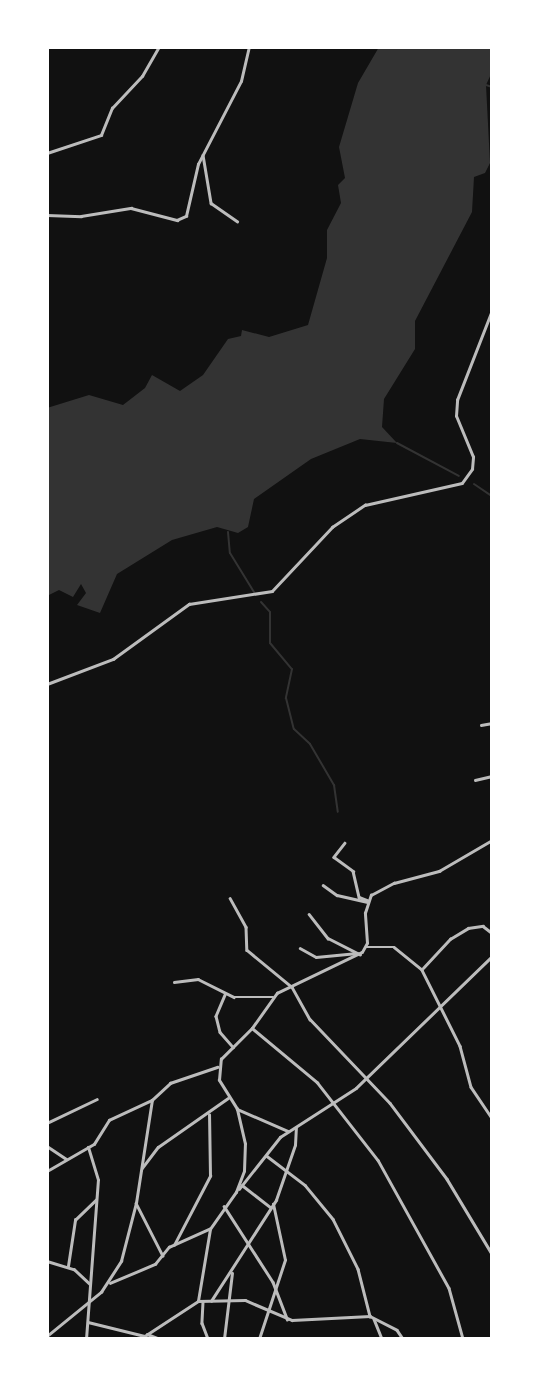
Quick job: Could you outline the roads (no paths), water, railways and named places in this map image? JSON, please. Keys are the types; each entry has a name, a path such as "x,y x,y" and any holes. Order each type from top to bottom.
{"street":[{"path":"47,153 99,136 112,108 142,76 159,47"},
{"path":"47,215 82,216 131,208 181,219 187,214 203,155 241,81 249,47"},
{"path":"203,155 211,203 237,221"},
{"path":"47,684 113,659 189,604 272,591 332,527 365,505 462,483 472,469 473,457 456,416 457,400 492,310"},
{"path":"481,725 492,723"},
{"path":"475,780 492,776"},
{"path":"47,1171 88,1148 109,1120 152,1100 170,1083 217,1067 252,1028 273,997 360,953 366,947 367,901 386,885 439,871 492,841"},
{"path":"345,844 334,857 353,871 359,897 367,901"},
{"path":"323,885 337,895 367,901"},
{"path":"230,898 246,927 247,950 292,987 310,1019 368,1077 447,1179 492,1254"},
{"path":"309,914 328,938 360,953"},
{"path":"422,970 450,939 468,928 483,926 492,933"},
{"path":"366,947 394,947 422,970 438,1010 460,1046 471,1087 492,1118"},
{"path":"300,948 316,957 360,953"},
{"path":"198,1301 210,1229 224,1206 266,1156 288,1131 336,1102 368,1077 492,956"},
{"path":"174,982 198,979 225,994 273,997"},
{"path":"225,994 216,1016 220,1032 233,1047"},
{"path":"252,1028 336,1102 411,1213 449,1288 463,1339"},
{"path":"217,1067 237,1109 247,1155 236,1192"},
{"path":"141,1171 158,1147 209,1115 229,1097"},
{"path":"47,1123 97,1100"},
{"path":"110,1283 136,1203 152,1100"},
{"path":"237,1109 288,1131"},
{"path":"47,1336 110,1283 155,1264 174,1245 210,1176 209,1115"},
{"path":"211,1301 272,1206 295,1145 296,1126"},
{"path":"47,1146 66,1159"},
{"path":"86,1339 97,1175 88,1148"},
{"path":"266,1156 304,1185 333,1219 358,1269 372,1317 382,1339"},
{"path":"242,1185 272,1206 285,1260 259,1339"},
{"path":"68,1266 75,1220 96,1200"},
{"path":"136,1203 163,1256"},
{"path":"224,1206 276,1289 288,1319"},
{"path":"174,1245 210,1229"},
{"path":"47,1261 68,1266 90,1284"},
{"path":"223,1339 231,1299 232,1269"},
{"path":"140,1339 198,1301 231,1299 288,1319 372,1317 397,1330 403,1339"},
{"path":"203,1301 202,1323 208,1339"},
{"path":"88,1322 160,1339"}],"waterway":[{"path":"486,85 492,87"},
{"path":"397,443 459,476"},
{"path":"474,484 492,496"},
{"path":"228,532 230,553 254,592"},
{"path":"261,602 270,612 270,643 292,669 286,698 294,729 310,744 334,785 338,812"}]}
